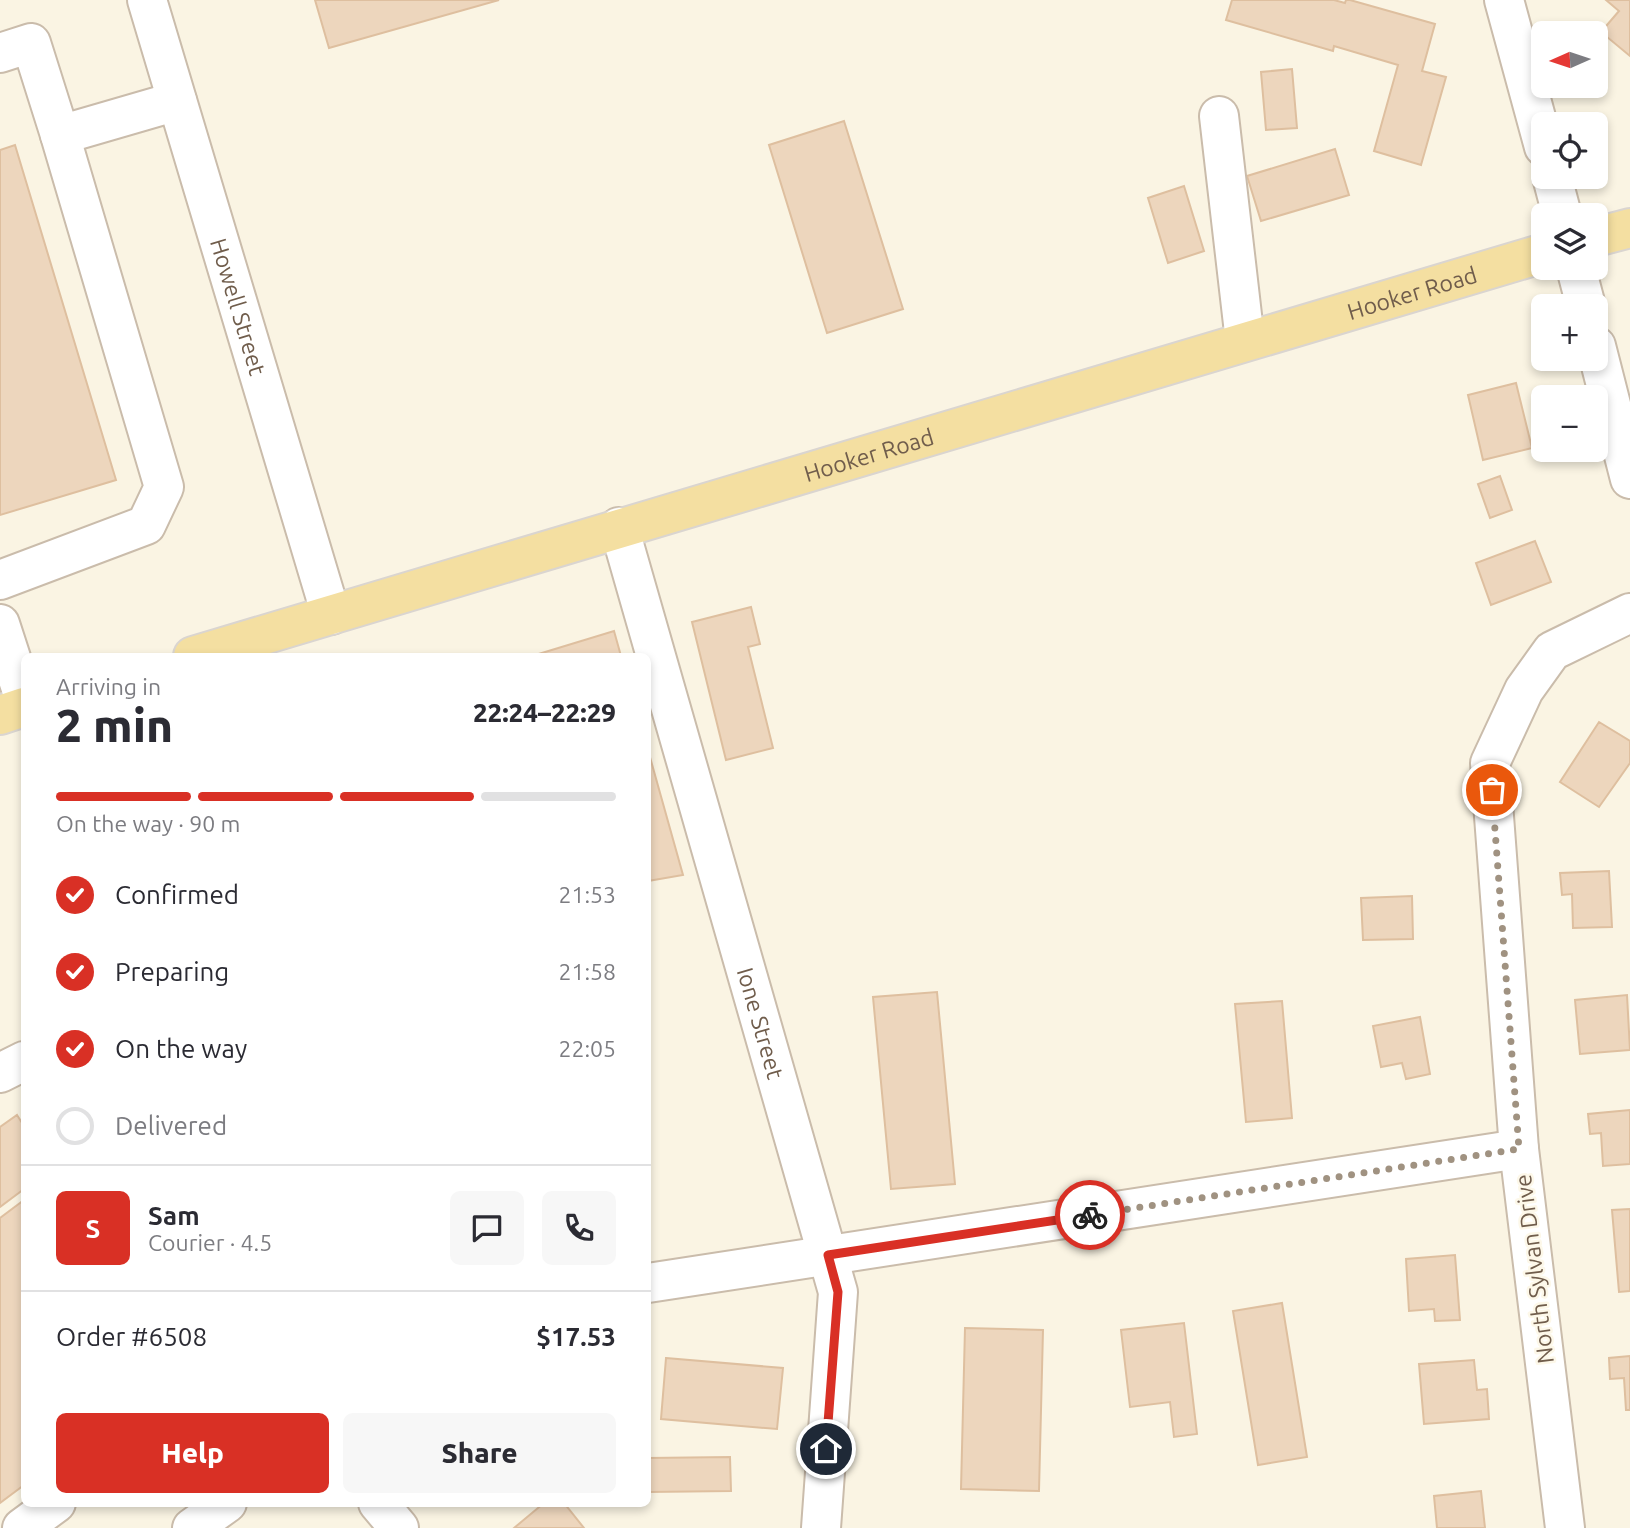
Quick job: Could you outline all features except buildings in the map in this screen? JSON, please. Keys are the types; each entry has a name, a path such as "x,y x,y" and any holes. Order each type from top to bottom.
{"main road":[{"path":"1608,234 1630,228"},
{"name":"Hooker Road","path":"203,653 618,527 1531,257"},
{"path":"0,715 21,708"}],"street":[{"name":"Howell Street","path":"147,0 331,615"},
{"path":"1504,0 1534,112"},
{"path":"0,53 31,43 164,487 146,525 0,580"},
{"path":"60,135 177,101"},
{"path":"1219,116 1245,341"},
{"path":"1602,371 1630,479"},
{"name":"Ione Street","path":"618,527 838,1292 821,1528"},
{"name":"North Sylvan Drive","path":"1565,1528 1519,1149 1490,763 1524,690 1552,652 1630,614"},
{"path":"0,624 21,689"},
{"path":"0,1073 21,1063"},
{"path":"651,1283 1519,1149"},
{"path":"22,1528 51,1507"},
{"path":"192,1528 221,1507"},
{"path":"381,1507 399,1528"}],"way so far":[{"path":"1090,1215 1519,1149 1492,790"}],"route":[{"path":"826,1449 838,1292 828,1255 1090,1215"}]}
